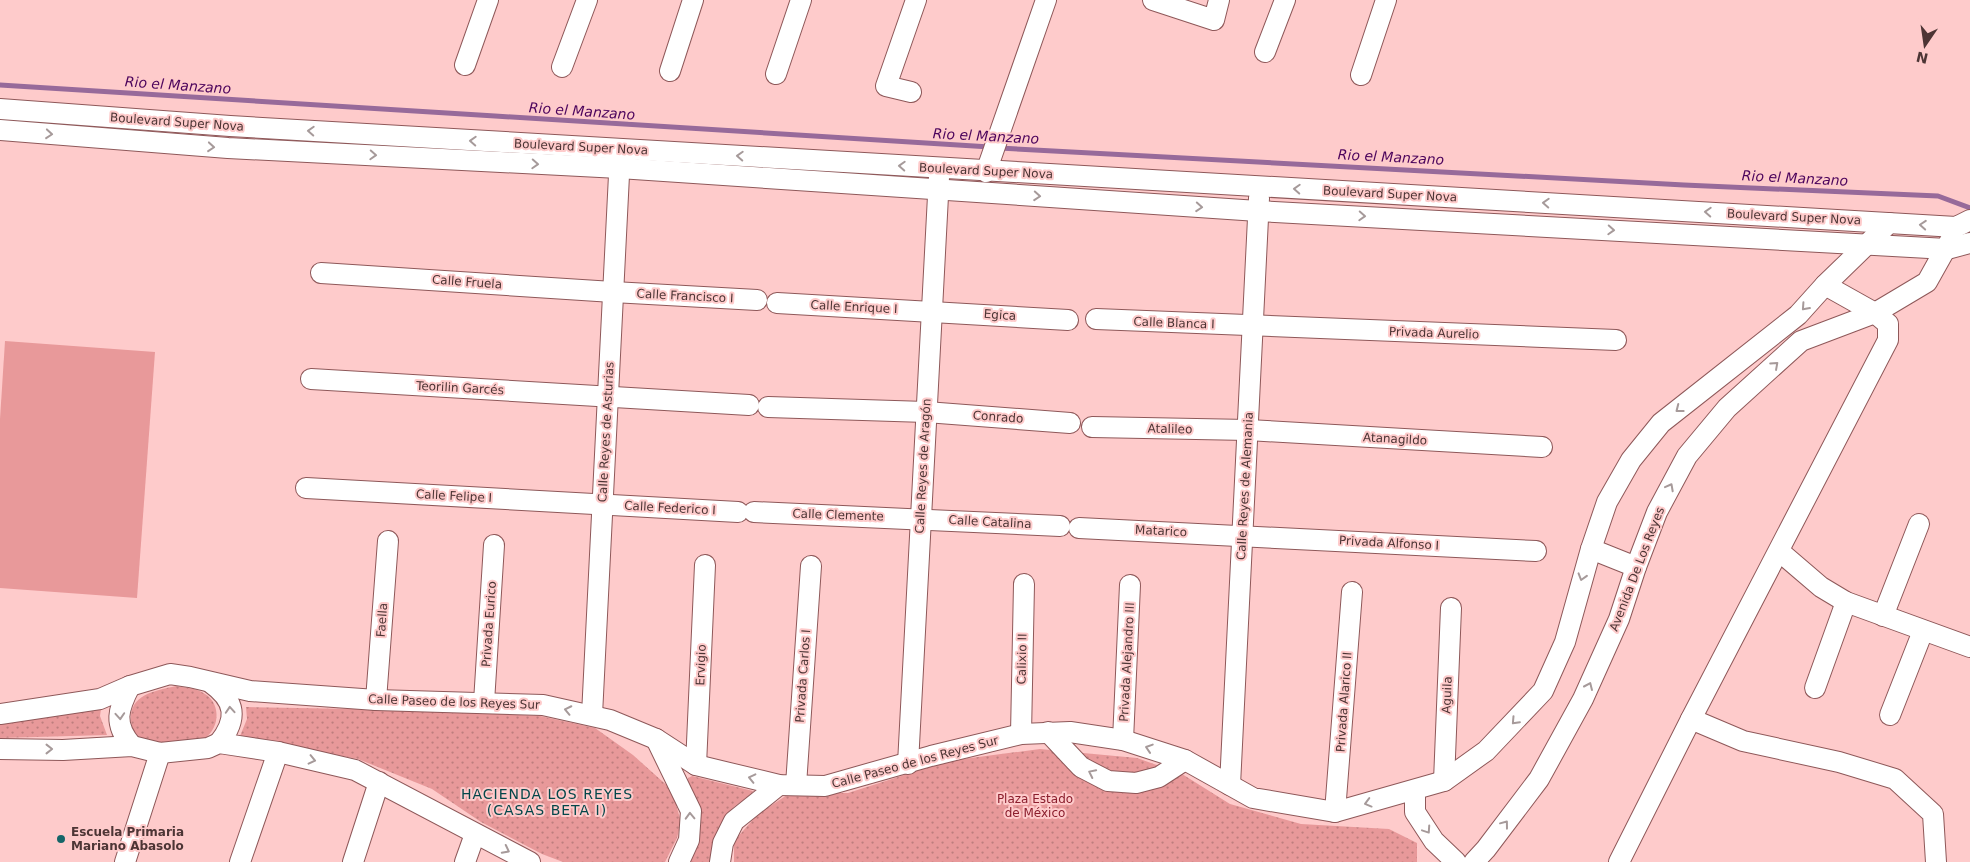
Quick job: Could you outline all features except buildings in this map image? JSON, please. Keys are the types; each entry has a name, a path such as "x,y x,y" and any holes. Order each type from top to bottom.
{"street":[{"path":"465,64 488,0"},
{"path":"562,67 586,0"},
{"path":"670,71 693,0"},
{"path":"776,74 801,0"},
{"path":"910,92 886,86 916,0"},
{"path":"988,167 1046,0"},
{"path":"1152,0 1214,20 1220,0"},
{"path":"1265,52 1285,0"},
{"path":"1361,75 1386,0"},
{"name":"Boulevard Super Nova","path":"0,109 230,126 620,159 938,190 1947,249 1970,243"},
{"name":"Boulevard Super Nova","path":"0,130 228,148 940,168 988,167 1260,187 1889,223 1963,224"},
{"name":"Calle Reyes de Asturias","path":"592,715 620,159"},
{"name":"Calle Reyes de Aragón","path":"908,764 940,168"},
{"name":"Calle Reyes de Alemania","path":"1230,785 1260,187"},
{"name":"Calle Paseo de los Reyes Sur","path":"0,714 100,699 130,686 170,674 250,691 376,700 543,705 610,720 656,740 696,765 787,785 825,786 931,756 1021,734 1070,732 1123,740 1185,760 1253,798 1335,812 1415,791 1444,781 1486,752 1543,691 1565,642 1590,549 1607,502 1631,460 1661,423 1798,315 1825,285 1889,223"},
{"name":"Avenida De Los Reyes","path":"1474,862 1539,779 1584,699 1619,619 1657,512 1687,456 1727,408 1801,341 1875,313 1927,282 1963,224"},
{"name":"Calle Fruela","path":"321,272 613,292"},
{"path":"1619,862 1691,719 1888,340 1888,324 1875,313 1825,285"},
{"name":"Calle Francisco I","path":"613,292 757,300"},
{"name":"Calle Enrique I","path":"777,303 932,310"},
{"name":"Egica","path":"932,310 1068,320"},
{"name":"Calle Blanca I","path":"1096,319 1252,326"},
{"name":"Privada Aurelio","path":"1252,326 1616,340"},
{"name":"Teorilin Garcés","path":"311,379 759,406"},
{"name":"Conrado","path":"759,406 926,412 1070,423"},
{"name":"Atalileo","path":"1092,427 1248,430"},
{"name":"Atanagildo","path":"1248,430 1542,447"},
{"name":"Calle Felipe I","path":"306,488 603,503"},
{"name":"Calle Federico I","path":"603,503 746,512"},
{"name":"Calle Clemente","path":"746,512 921,518"},
{"name":"Calle Catalina","path":"921,518 1069,527"},
{"path":"1883,616 1919,524"},
{"name":"Matarico","path":"1069,527 1243,535"},
{"name":"Privada Alfonso I","path":"1243,535 1536,551"},
{"name":"Faella","path":"376,700 388,541"},
{"name":"Privada Eurico","path":"484,702 494,546"},
{"path":"1590,549 1636,567"},
{"path":"1779,551 1821,587 1846,602 1923,631 1970,646"},
{"name":"Ervigio","path":"696,765 705,565"},
{"name":"Privada Carlos I","path":"787,785 811,566"},
{"name":"Calixio II","path":"1021,734 1024,584"},
{"name":"Privada Alejandro III","path":"1123,740 1130,584"},
{"name":"Privada Alarico II","path":"1335,812 1352,592"},
{"path":"1814,688 1846,602"},
{"name":"Aguila","path":"1444,781 1451,608"},
{"path":"1890,716 1923,631"},
{"path":"0,749 63,750 132,746 160,754 208,748 219,743 227,733 232,708 228,698 211,683"},
{"path":"130,686 120,704 118,714 123,733 132,746"},
{"path":"1691,719 1743,741 1839,762 1895,779 1933,814 1936,862"},
{"path":"1048,732 1081,767 1108,781 1136,784 1158,777 1185,760"},
{"path":"656,740 691,811 689,840 679,862"},
{"path":"219,743 278,752 355,770 530,862"},
{"path":"240,862 278,752"},
{"path":"125,862 160,754"},
{"path":"353,862 379,782"},
{"path":"720,862 723,843 734,821 787,785"},
{"path":"1415,791 1415,812 1434,841 1456,862"},
{"path":"465,862 475,834"}],"green space":[{"path":"5,341 155,352 137,598 0,588 0,419"},
{"path":"176,686 198,690 205,694 214,704 216,718 212,731 201,740 193,742 165,746 147,743 138,736 132,727 131,712 134,705 145,695"},
{"path":"246,707 413,710 540,716 595,728 633,755 672,790 681,822 677,838 665,862 563,862 542,854 481,822 432,789 358,759 240,736 247,719"},
{"path":"101,709 100,716 107,735 0,738 0,724"},
{"name":"Plaza Estado de México","path":"1040,749 1137,758 1182,774 1230,804 1301,824 1389,829 1417,843 1417,862 734,862 734,841 758,814 790,793 848,793 948,761"},
{"path":"692,776 753,791 734,807 728,815 720,834 713,862 687,862 688,778"}],"waterway":[{"name":"Rio el Manzano","path":"0,85 990,147"},
{"name":"Rio el Manzano","path":"999,148 1684,185 1938,196 1970,208"}],"place":[{"name":"Escuela Primaria Mariano Abasolo","path":"61,839"}],"district":[{"name":"HACIENDA LOS REYES (CASAS BETA I)","path":"547,802"}]}
